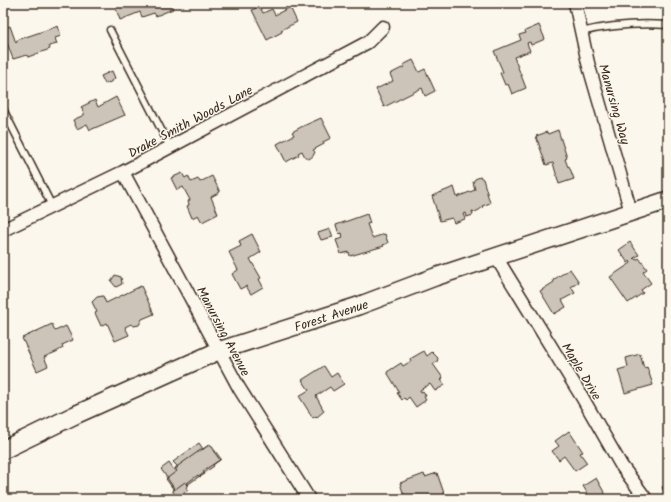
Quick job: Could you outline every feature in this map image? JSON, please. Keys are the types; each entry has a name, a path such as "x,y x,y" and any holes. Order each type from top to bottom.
{"street":[{"name":"Manursing Way","path":"575,3 588,63 631,212"},
{"name":"Drake Smith Woods Lane","path":"3,230 123,172 368,42 383,27"},
{"name":"Manursing Avenue","path":"123,172 239,388 309,499"},
{"name":"Forest Avenue","path":"3,450 75,415 218,351 358,306 435,277 668,200"},
{"name":"Maple Drive","path":"496,257 582,397 621,465 646,499"}],"lane":[{"path":"581,32 601,27 651,24 668,25"},
{"path":"110,30 170,147"},
{"path":"3,109 52,206"}],"building":[{"path":"123,3 170,3 173,9 156,16 154,13 142,17 140,12 120,20 115,6"},
{"path":"259,6 263,13 272,9 275,15 290,7 297,22 281,30 282,32 267,40 252,10"},
{"path":"539,25 545,39 531,45 530,42 527,43 530,51 514,57 526,88 512,94 508,84 505,85 500,73 503,72 494,51 521,40 519,35 526,33 525,31"},
{"path":"10,26 16,43 17,40 58,26 61,36 55,38 57,44 49,46 50,49 28,57 27,55 13,59 7,43 3,45 3,29"},
{"path":"413,60 419,72 425,69 435,91 425,96 422,88 384,107 376,89 393,81 390,74 404,67 403,65"},
{"path":"112,71 115,78 112,80 113,81 105,84 101,76"},
{"path":"116,97 125,115 90,130 87,124 77,129 73,120 84,115 81,107 95,100 98,107"},
{"path":"321,118 331,138 313,150 315,152 309,159 305,157 302,151 298,153 299,155 286,162 277,144 294,135 292,132"},
{"path":"558,130 567,158 565,159 574,179 559,184 553,163 546,165 536,136 547,132 548,134"},
{"path":"182,173 185,178 188,176 191,182 198,179 200,182 212,176 220,192 211,197 218,214 202,222 198,215 192,218 187,206 189,205 188,201 190,200 183,187 177,190 171,178"},
{"path":"480,177 483,179 490,203 482,206 483,207 475,212 472,211 473,215 467,217 466,213 463,214 465,219 454,223 452,218 440,221 432,196 454,187 457,197 475,190 473,182 475,179"},
{"path":"367,214 370,223 367,224 372,238 385,234 388,243 383,245 384,246 350,256 349,252 341,254 336,240 343,238 342,233 339,234 336,225"},
{"path":"330,229 333,237 321,240 318,233"},
{"path":"252,234 261,252 250,259 261,278 259,279 263,287 251,294 246,286 240,289 232,274 238,270 229,252 241,246 239,241"},
{"path":"630,242 639,255 634,258 636,260 639,258 647,269 643,272 651,283 641,290 643,293 628,303 610,277 631,263 630,261 628,263 619,250"},
{"path":"570,269 579,282 571,287 575,293 562,300 566,307 554,314 540,291"},
{"path":"115,275 121,277 122,284 116,287 111,281"},
{"path":"141,286 154,314 142,319 139,325 134,326 131,324 125,327 129,335 115,341 107,323 101,326 92,302 97,297 103,296 106,303"},
{"path":"52,324 55,331 66,326 73,340 62,345 63,348 44,357 48,366 37,371 22,338"},
{"path":"424,351 427,356 432,352 438,358 437,362 433,364 443,378 441,380 445,385 435,391 430,384 420,390 421,392 423,391 426,396 424,397 426,400 416,407 409,397 406,400 404,398 402,400 387,372 401,363 403,366 411,361 410,359"},
{"path":"640,354 644,368 647,367 653,385 625,393 618,370 628,367 626,358"},
{"path":"324,366 331,377 337,373 344,384 333,391 330,387 316,396 324,411 317,417 316,416 313,418 299,396 309,390 302,380"},
{"path":"569,431 583,452 580,453 587,463 575,471 564,456 559,460 552,451 559,446 555,441"},
{"path":"199,443 203,449 210,444 221,459 203,471 205,474 200,477 198,475 187,483 189,485 186,487 188,490 179,496 177,494 175,495 172,490 174,488 161,469 169,463 174,470 178,467 173,462"},
{"path":"209,445 220,460 187,485 185,482 174,490 166,479 177,471 175,468"},
{"path":"437,473 446,499 405,499 400,483 424,474 425,477"},
{"path":"596,478 608,499 585,499 589,496 583,486"},
{"path":"668,484 668,493 665,495 662,487"}]}
